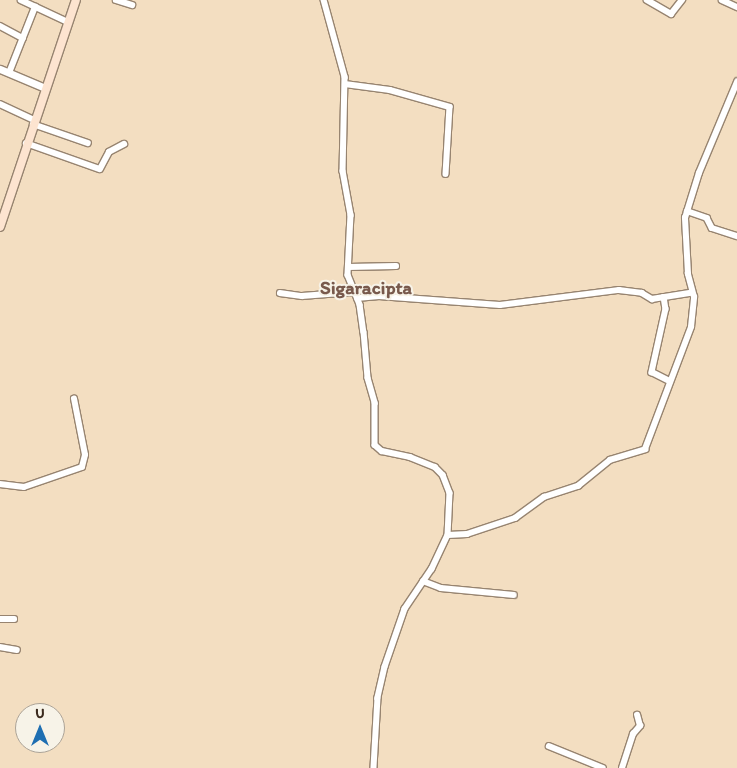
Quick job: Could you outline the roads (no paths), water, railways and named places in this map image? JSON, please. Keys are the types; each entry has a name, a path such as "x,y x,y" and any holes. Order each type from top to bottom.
{"main road":[{"path":"0,227 26,143 76,0"}],"street":[{"path":"21,0 68,22"},
{"path":"116,0 132,6"},
{"path":"324,0 345,84 343,170 351,216 348,267 353,292 357,298 375,403 376,445 382,451 425,462 443,475 450,493 448,535 397,627 385,668 378,698 374,768"},
{"path":"647,0 671,14 682,0"},
{"path":"722,0 737,8"},
{"path":"9,73 35,6"},
{"path":"0,26 23,38"},
{"path":"0,69 45,88"},
{"path":"448,535 467,534 515,518 544,497 578,486 610,460 644,451 692,327 691,293 685,241 687,211 737,82"},
{"path":"345,84 390,90 450,108 446,174"},
{"path":"0,104 34,122 88,143"},
{"path":"26,143 100,169 109,152 121,149 124,144"},
{"path":"687,211 707,218 712,228 737,236"},
{"path":"348,267 396,266"},
{"path":"357,298 379,296 500,305 620,290 642,293 649,298 691,293"},
{"path":"280,293 302,296 353,292"},
{"path":"664,297 666,309 652,372 670,381"},
{"path":"0,484 24,487 82,467 85,456 74,399"},
{"path":"423,581 441,588 514,595"},
{"path":"0,619 14,619"},
{"path":"0,647 17,650"},
{"path":"622,768 633,734 640,726 637,715"},
{"path":"549,746 599,767"}],"district":[{"name":"Sigaracipta","path":"366,288"}]}
